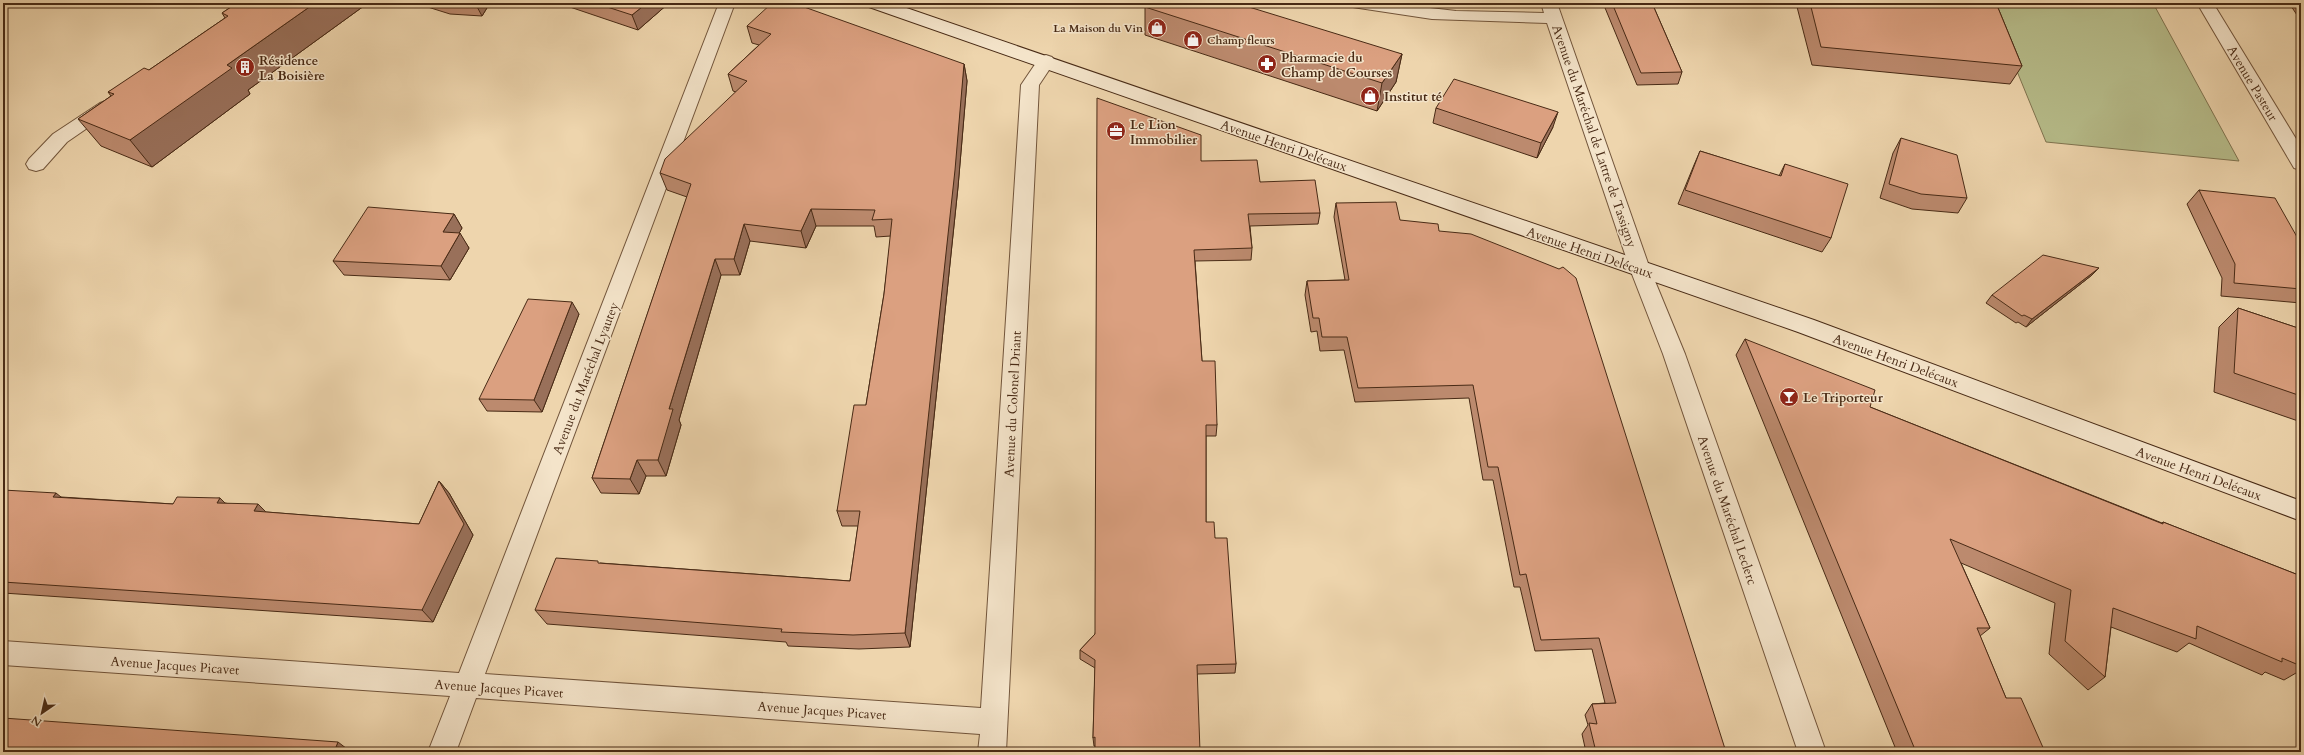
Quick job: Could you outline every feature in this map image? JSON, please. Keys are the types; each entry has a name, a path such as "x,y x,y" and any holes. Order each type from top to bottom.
{"street":[{"name":"Avenue du Maréchal Lyautey","path":"442,752 727,3"},
{"name":"Avenue Henri Delécaux","path":"875,3 1046,61 1813,329 2301,511"},
{"path":"1359,3 1399,12 1444,16 1551,11"},
{"name":"Avenue Pasteur","path":"2205,3 2301,163"},
{"name":"Avenue du Maréchal de Lattre de Tassigny","path":"1551,11 1640,269"},
{"name":"Avenue du Colonel Driant","path":"992,752 1030,85 1046,61"},
{"path":"36,164 60,138 119,98"},
{"name":"Avenue du Maréchal Leclerc","path":"1640,269 1672,348 1812,752"},
{"name":"Avenue Jacques Picavet","path":"3,653 994,722"}],"green space":[{"path":"1989,3 2153,3 2239,161 2046,142"}],"building":[{"path":"237,3 315,3 227,65 232,68 130,140 78,119 114,94 108,92 144,68 149,70 228,16 222,13"},
{"path":"595,3 647,3 632,15"},
{"path":"772,3 793,3 964,64 955,170 905,633 853,635 781,632 782,629 535,610 556,558 598,561 598,563 850,581 860,511 837,511 854,405 866,405 884,294 892,219 872,220 875,210 811,209 801,231 744,224 734,259 715,259 669,409 673,409 658,460 637,460 630,479 592,478 691,184 660,173 665,159 747,81 728,74 771,34 747,26"},
{"path":"1146,3 1236,3 1402,54 1382,83 1145,7"},
{"path":"1612,3 1652,3 1682,72 1641,73"},
{"path":"1810,3 1996,3 2022,66 1821,47"},
{"path":"1454,79 1558,112 1541,143 1436,108"},
{"path":"1097,98 1201,135 1201,161 1257,160 1260,182 1315,180 1320,213 1248,214 1252,248 1194,250 1202,361 1215,361 1217,425 1206,425 1206,522 1214,522 1215,538 1227,538 1236,664 1197,665 1200,752 1095,752 1095,737 1093,738 1095,660 1080,650 1095,634"},
{"path":"1901,138 1957,155 1967,198 1921,194 1889,184"},
{"path":"1700,151 1781,176 1785,164 1848,184 1831,238 1685,190"},
{"path":"2199,190 2275,198 2301,244 2301,289 2234,283 2235,264"},
{"path":"1396,202 1400,220 1438,224 1439,231 1471,234 1559,269 1563,267 1576,278 1726,752 1596,752 1589,723 1597,724 1592,704 1616,703 1599,638 1541,640 1526,574 1520,575 1498,467 1488,467 1473,385 1358,388 1347,337 1322,337 1319,318 1313,318 1307,281 1349,280 1336,203"},
{"path":"368,207 454,214 443,232 460,233 441,266 333,261"},
{"path":"2043,255 2099,268 2032,319 2024,315 2022,316 1992,295"},
{"path":"528,299 572,302 534,400 479,399"},
{"path":"2238,308 2301,329 2301,396 2234,373"},
{"path":"1745,339 1875,390 1870,407 2163,524 2163,522 2301,576 2301,666 2282,658 2282,662 2197,626 2196,639 2113,608 2105,677 2065,641 2071,590 1950,539 1990,628 1977,628 2006,698 2021,698 2045,752 1916,752"},
{"path":"439,481 464,524 422,610 3,582 3,490 56,493 53,497 173,504 177,497 220,498 217,503 258,504 254,511 419,524"},
{"path":"3,718 338,742 336,747 358,750 357,752 3,752"}],"place":[{"name":"La Maison du Vin","path":"1157,28"},
{"name":"Champ fleurs","path":"1193,40"},
{"name":"Pharmacie du Champ de Courses","path":"1267,64"},
{"name":"Résidence La Boisière","path":"245,67"},
{"name":"Institut té","path":"1370,96"},
{"name":"Le Lion Immobilier","path":"1116,131"},
{"name":"Le Triporteur","path":"1789,397"}]}
